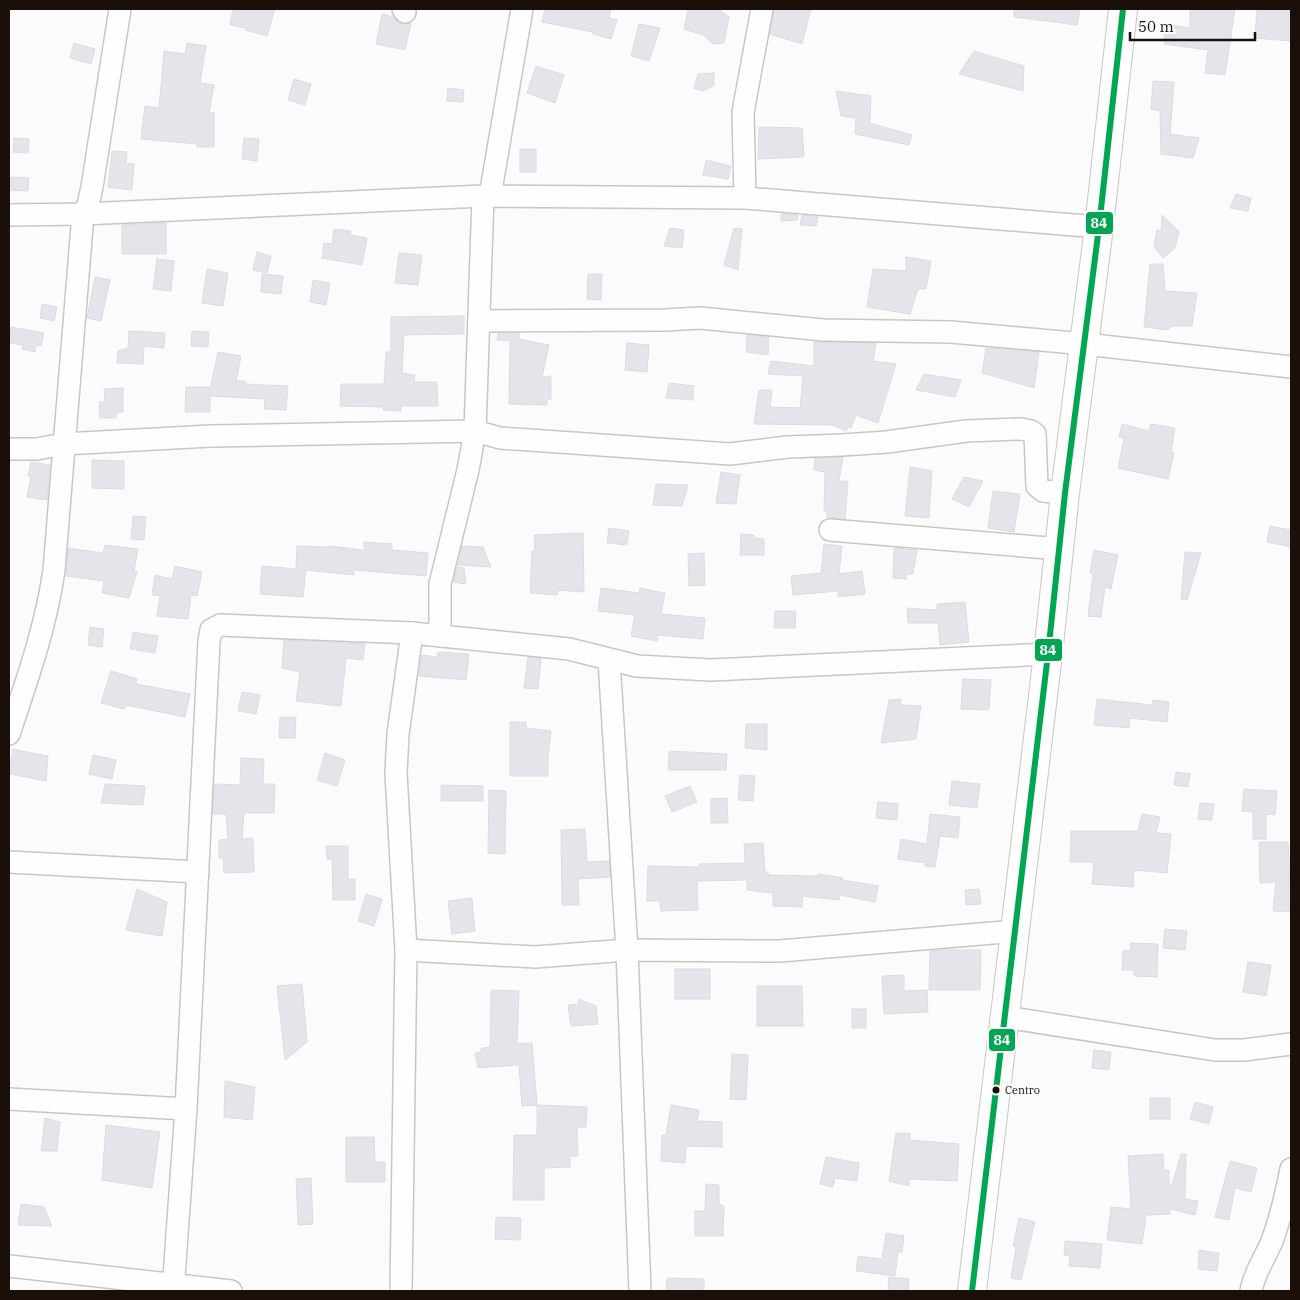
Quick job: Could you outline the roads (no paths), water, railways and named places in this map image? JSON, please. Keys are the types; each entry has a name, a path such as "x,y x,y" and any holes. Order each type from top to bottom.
{"highway":[{"path":"972,1291 1016,931 1065,493 1099,227 1123,9"}],"street":[{"path":"9,734 40,640 54,570 83,214 88,205 92,187 120,9"},
{"path":"440,636 440,584 468,470 475,430 486,196 522,9"},
{"path":"744,198 743,112 762,9"},
{"path":"9,215 83,214 486,196 744,198 1099,227"},
{"path":"479,321 665,320 700,318 823,330 952,332 1084,344 1291,367"},
{"path":"9,449 37,449 63,444 211,436 475,430 500,438 730,454 787,447 887,442 966,431 1021,429 1035,434 1037,486 1043,491 1065,493"},
{"path":"830,530 1060,549"},
{"path":"173,1288 186,1109 211,630 220,624 412,633 560,648 637,666 711,670 1048,654"},
{"path":"401,1291 406,950 396,773 398,734 412,633"},
{"path":"609,660 627,950 640,1291"},
{"path":"9,862 198,872"},
{"path":"406,950 535,957 627,950 780,951 1016,931"},
{"path":"1005,1017 1216,1050 1244,1050 1291,1044"},
{"path":"9,1099 186,1109"},
{"path":"1251,1291 1253,1280 1271,1242 1284,1206 1291,1169"},
{"path":"9,1266 173,1288 231,1291"}],"place":[{"name":"Centro","path":"996,1090"}]}
